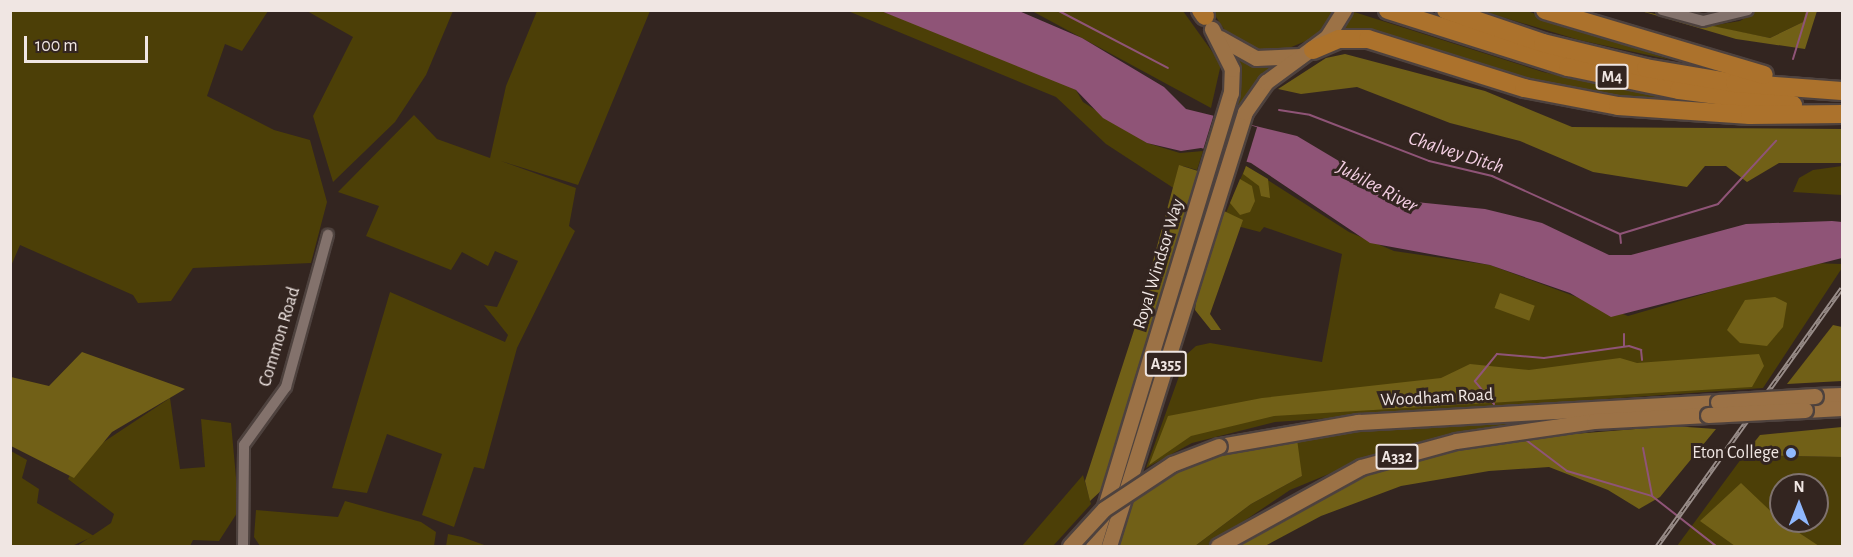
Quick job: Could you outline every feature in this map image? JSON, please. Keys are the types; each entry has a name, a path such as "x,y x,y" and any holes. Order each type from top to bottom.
{"highway":[{"name":"M4","path":"1388,10 1606,75 1702,94 1842,112"},
{"name":"M4","path":"1446,10 1543,43 1647,68 1735,83 1842,91"},
{"name":"M4","path":"1545,10 1719,66 1842,91"},
{"name":"M4","path":"1310,52 1340,39 1368,39 1524,88 1618,106 1729,114 1842,112"}],"main road":[{"name":"Royal Windsor Way","path":"1109,546 1243,117 1266,82 1310,52 1344,10"},
{"name":"Royal Windsor Way","path":"1093,546 1227,108 1233,75 1205,17"},
{"path":"1205,17 1249,56 1310,52"},
{"name":"Woodham Road","path":"1070,546 1104,509 1172,464 1219,446 1358,422 1842,395"},
{"name":"A332","path":"1218,546 1361,466 1456,441 1594,421 1842,408"}],"street":[{"path":"1662,10 1703,21 1748,10"},
{"name":"Common Road","path":"243,546 244,445 286,387 328,235"}],"shaded area":[{"path":"11,11 268,11 242,51 225,44 207,96 274,130 310,140 327,202 311,263 193,268 171,301 138,303 133,295 20,245 11,266"},
{"path":"307,11 453,11 426,75 395,122 333,182 313,116 353,37"},
{"path":"537,11 650,11 578,185 501,161 576,188 569,226 575,231 517,348 484,469 474,467 454,527 422,515 442,454 387,434 367,493 332,488 390,292 505,342 508,335 484,305 497,307 518,261 495,251 488,266 462,252 451,270 366,236 379,206 338,192 414,115 437,139 490,158 506,86"},
{"path":"848,11 881,11 1027,66 1076,90 1083,102 1147,143 1180,153 1203,151 1197,170 1183,166 1175,189 1106,144 1056,97"},
{"path":"1032,11 1183,11 1221,64 1211,108"},
{"path":"1212,11 1337,11 1318,36 1277,53 1250,50 1230,38"},
{"path":"1351,11 1543,72 1702,106 1566,93 1375,32 1343,29"},
{"path":"1482,11 1527,11 1671,60 1579,40"},
{"path":"1641,11 1770,38 1803,22 1806,11 1817,11 1805,49 1736,39"},
{"path":"1756,11 1806,11 1803,22 1770,38 1709,26 1740,21"},
{"path":"1345,54 1485,91 1572,127 1842,129 1842,163 1779,163 1747,182 1726,166 1705,166 1687,187 1593,172 1520,141 1450,123 1357,87 1301,94 1278,89 1326,58"},
{"path":"1235,59 1275,69 1266,77 1207,212 1203,208 1239,90"},
{"path":"1179,165 1198,171 1186,221 1104,488 1090,501 1085,481 1136,324"},
{"path":"1246,166 1349,232 1394,251 1490,265 1628,316 1810,263 1842,264 1842,268 1763,388 1275,422 1192,443 1146,468 1187,354 1196,346 1210,343 1322,362 1342,254 1264,227 1260,232 1222,222"},
{"path":"1246,166 1268,179 1270,198 1261,196 1259,186 1243,174"},
{"path":"1842,166 1842,195 1793,192 1799,178 1813,170"},
{"path":"1240,179 1252,186 1255,201 1250,212 1240,215 1230,203"},
{"path":"1224,211 1243,220 1210,314 1221,330 1211,330 1195,310 1198,283"},
{"path":"1500,293 1535,306 1529,321 1495,308"},
{"path":"1775,297 1787,303 1783,327 1767,346 1740,343 1727,330 1745,300"},
{"path":"1833,325 1842,327 1842,381 1787,384"},
{"path":"82,352 185,389 112,432 74,478 11,446 11,377 49,386"},
{"path":"1759,354 1764,366 1752,387 1274,416 1191,436 1149,465 1168,416 1262,398 1441,378 1470,364 1529,370 1620,358 1637,363"},
{"path":"170,398 180,469 205,467 201,419 231,423 239,510 219,541 193,540 190,546 77,546 111,523 114,514 68,479 78,459"},
{"path":"1701,410 1490,427 1387,450 1290,490 1207,546 1195,546 1251,504 1302,476 1289,439 1280,445 1204,454 1326,428"},
{"path":"1673,426 1716,429 1660,497 1639,509 1608,490 1549,467 1489,471 1401,486 1321,516 1265,546 1231,546 1279,513 1385,467 1485,441"},
{"path":"1842,427 1842,457 1744,455 1760,435"},
{"path":"1289,439 1297,439 1302,476 1251,504 1195,546 1115,546 1131,496 1204,454 1279,445"},
{"path":"11,451 27,460 22,478 39,489 37,503 94,536 72,546 11,546"},
{"path":"1744,455 1842,457 1842,546 1677,546"},
{"path":"1083,475 1091,504 1053,546 1022,546"},
{"path":"1741,483 1769,510 1769,533 1799,533 1819,546 1735,546 1700,521"},
{"path":"345,501 421,522 436,532 434,546 260,546 254,537 256,510 338,517"},
{"path":"448,534 462,537 487,546 446,546"}],"water":[{"name":"Jubilee River","path":"881,11 1019,11 1082,38 1164,87 1186,109 1297,136 1406,201 1485,209 1542,223 1609,255 1631,255 1746,224 1832,221 1842,222 1842,258 1611,317 1570,293 1490,265 1370,243 1251,163 1201,148 1181,151 1147,143 1103,118 1076,90"}],"pier":[{"path":"1214,114 1257,127 1246,164 1203,151"}],"waterway":[{"name":"Chalvey Ditch","path":"1057,10 1168,68"},
{"path":"1793,59 1808,10"},
{"name":"Chalvey Ditch","path":"1279,110 1310,115 1429,161 1492,176 1620,234"},
{"path":"1620,234 1718,204 1776,141"},
{"path":"1620,234 1621,243"},
{"path":"1624,334 1624,346"},
{"path":"1494,404 1475,381 1497,354 1544,358 1629,346 1641,350 1642,360"},
{"path":"1526,440 1567,471 1652,496 1716,546"},
{"path":"1643,448 1652,495"}],"railway":[{"path":"1657,546 1842,288"}],"place":[{"name":"Eton College","path":"1791,453"}]}
